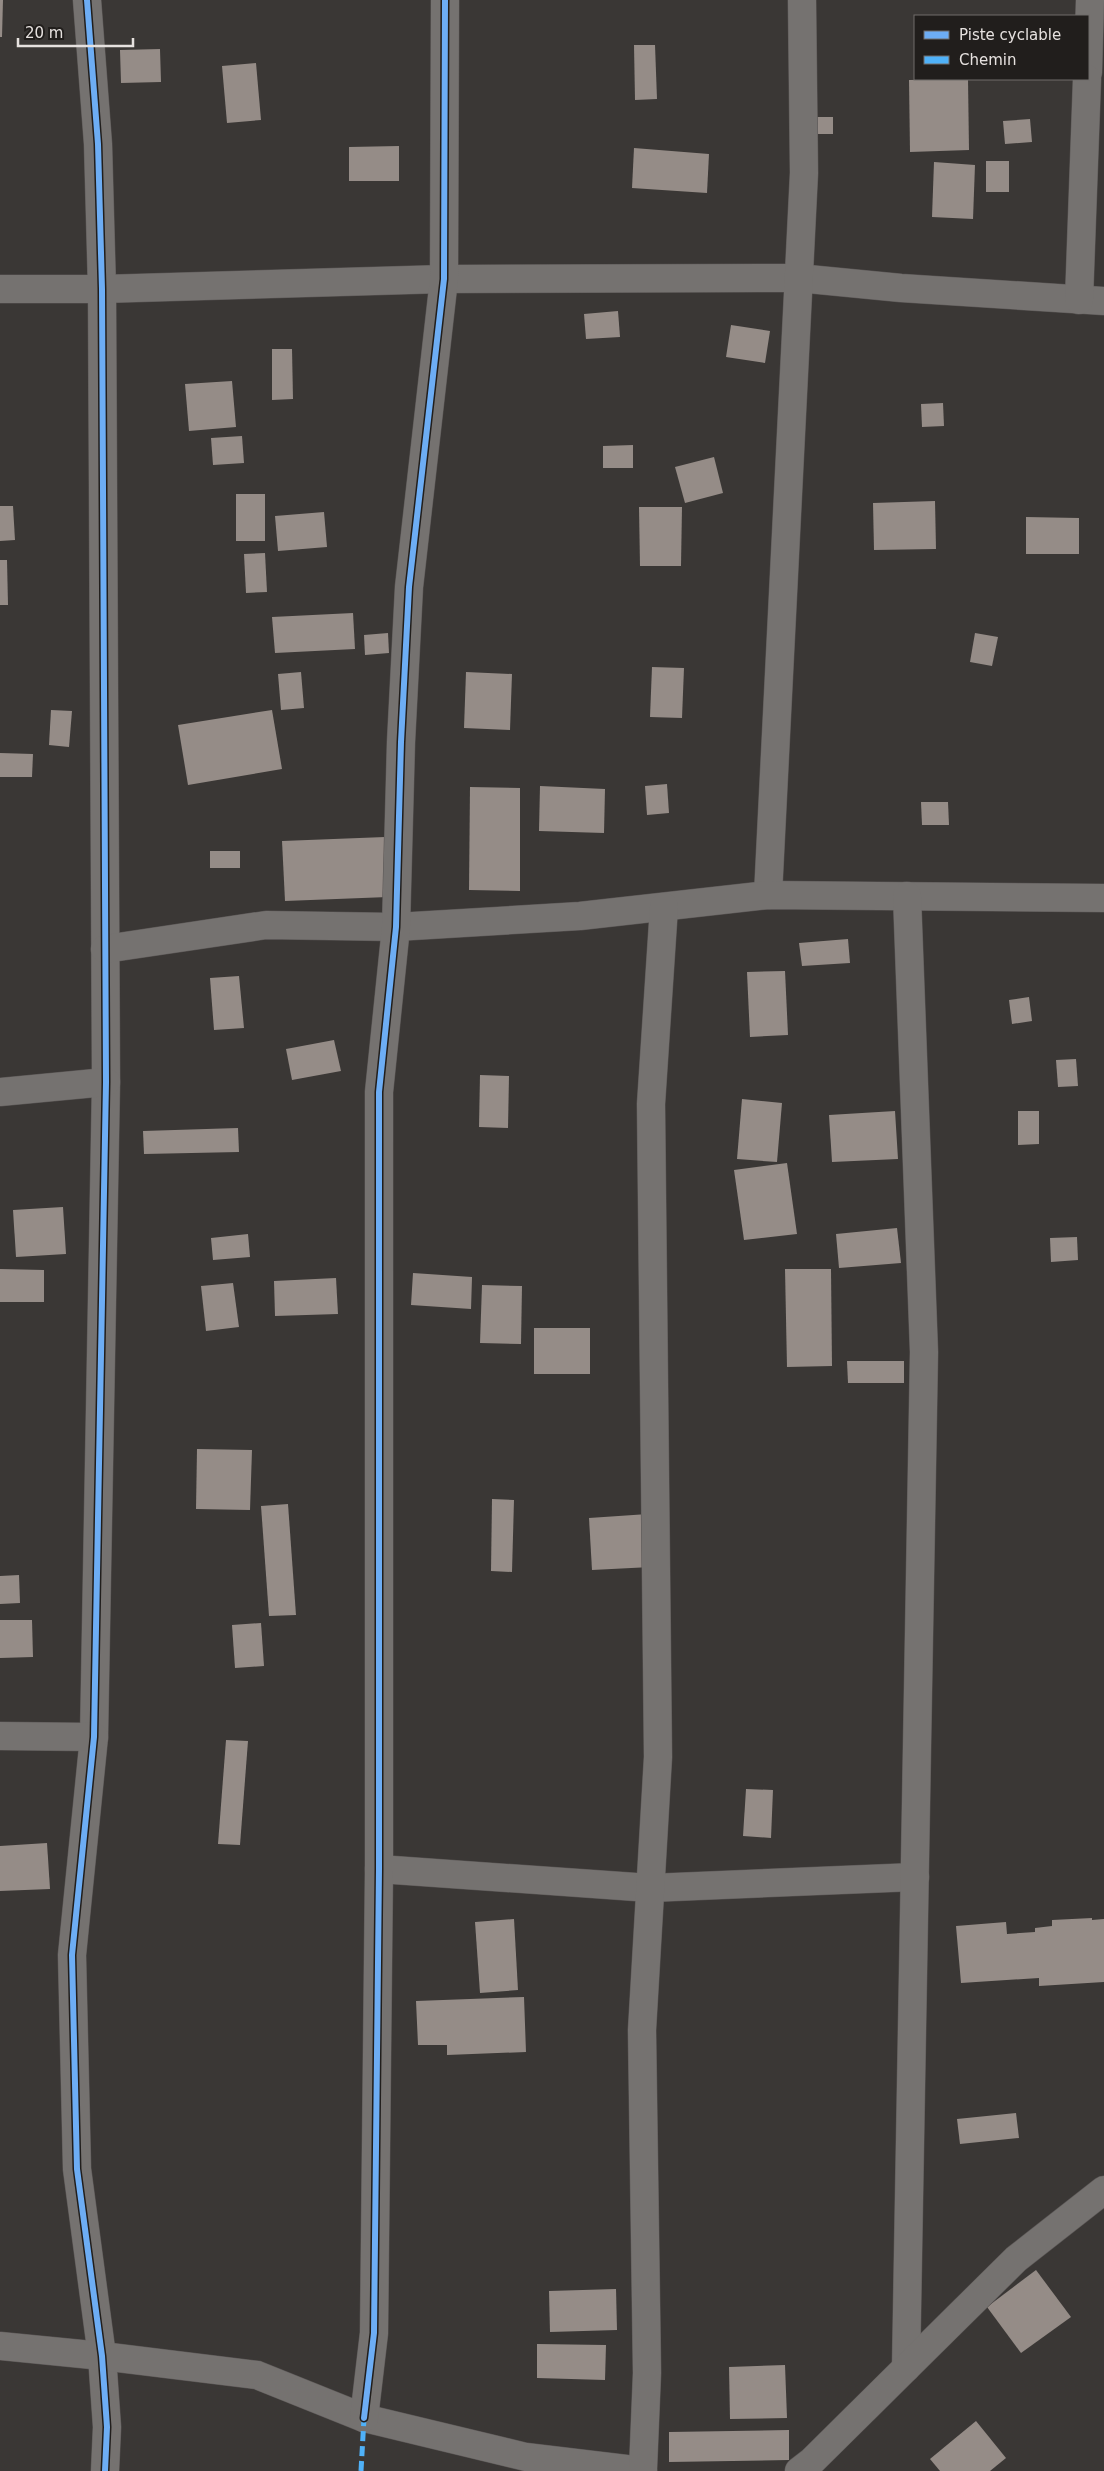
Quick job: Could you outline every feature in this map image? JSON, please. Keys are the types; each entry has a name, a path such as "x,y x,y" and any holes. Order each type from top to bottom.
{"street":[{"path":"87,0 98,144 102,289 106,1082 94,1737 72,1955 77,2169 102,2356 107,2427 105,2471"},
{"path":"364,2418 374,2333 379,1869 379,1092 396,926 400,742 409,587 444,279 445,0"},
{"path":"768,896 804,173 802,0"},
{"path":"1089,36 1090,0"},
{"path":"0,289 102,289 444,279 798,278 901,288 1092,300 1088,80"},
{"path":"105,949 266,925 396,926 580,916 768,896 1104,898"},
{"path":"906,2368 924,1352 907,896"},
{"path":"0,2346 102,2356 257,2375 364,2418 526,2457 643,2470 647,2372 642,2030 658,1757 651,1104 664,907"},
{"path":"0,1092 106,1082"},
{"path":"0,1736 94,1737"},
{"path":"379,1869 650,1888 915,1877"},
{"path":"799,2471 812,2461 1016,2259 1104,2190"}],"building":[{"path":"0,0 3,0 2,37 0,37"},
{"path":"634,45 655,45 657,99 635,100"},
{"path":"160,49 161,82 121,83 120,50"},
{"path":"256,63 261,120 227,123 222,66"},
{"path":"909,80 968,80 969,150 910,152"},
{"path":"817,117 833,117 833,134 818,134"},
{"path":"1030,119 1032,142 1005,144 1003,121"},
{"path":"399,146 399,181 349,181 349,147"},
{"path":"634,148 709,154 707,193 632,188"},
{"path":"986,161 1009,161 1009,192 986,192"},
{"path":"934,162 975,165 973,219 932,217"},
{"path":"618,311 620,337 586,339 584,314"},
{"path":"731,325 770,331 765,363 726,357"},
{"path":"272,349 292,349 293,399 272,400"},
{"path":"232,381 236,427 189,431 185,384"},
{"path":"943,403 944,426 922,427 921,404"},
{"path":"242,436 244,463 213,465 211,438"},
{"path":"633,445 633,468 603,468 603,446"},
{"path":"714,457 723,493 685,503 675,467"},
{"path":"236,494 265,494 265,541 236,541"},
{"path":"935,501 936,549 874,550 873,503"},
{"path":"0,506 13,506 15,540 0,541"},
{"path":"639,507 682,507 681,566 640,566"},
{"path":"324,512 327,547 278,551 275,516"},
{"path":"1026,517 1079,518 1079,554 1026,554"},
{"path":"265,553 267,592 246,593 244,554"},
{"path":"0,560 7,560 8,605 0,605"},
{"path":"353,613 355,649 275,653 272,617"},
{"path":"388,633 389,653 365,655 364,635"},
{"path":"975,633 998,637 992,666 970,662"},
{"path":"652,667 684,668 682,718 650,717"},
{"path":"301,672 304,708 281,710 278,674"},
{"path":"466,672 512,674 510,730 464,728"},
{"path":"51,710 72,711 69,747 49,745"},
{"path":"272,710 282,769 188,785 178,725"},
{"path":"0,753 33,754 32,777 0,777"},
{"path":"667,784 669,813 647,815 645,786"},
{"path":"540,786 605,789 604,833 539,831"},
{"path":"470,787 520,788 520,891 469,890"},
{"path":"921,802 948,802 949,825 922,825"},
{"path":"385,837 388,897 285,901 282,841"},
{"path":"210,851 240,851 240,868 210,868"},
{"path":"848,939 850,963 802,966 799,943"},
{"path":"785,971 788,1035 750,1037 747,972"},
{"path":"239,976 244,1028 214,1030 210,978"},
{"path":"1029,997 1032,1021 1012,1024 1009,1000"},
{"path":"334,1040 341,1071 292,1080 286,1049"},
{"path":"1076,1059 1078,1086 1058,1087 1056,1060"},
{"path":"480,1075 509,1076 508,1128 479,1127"},
{"path":"742,1099 782,1103 777,1162 737,1159"},
{"path":"895,1111 898,1159 832,1162 829,1115"},
{"path":"1018,1111 1039,1111 1039,1144 1018,1145"},
{"path":"238,1128 239,1152 144,1154 143,1131"},
{"path":"787,1163 797,1234 744,1240 734,1170"},
{"path":"63,1207 66,1254 16,1257 13,1210"},
{"path":"897,1228 901,1263 839,1268 836,1234"},
{"path":"248,1234 250,1257 213,1260 211,1238"},
{"path":"1077,1237 1078,1260 1051,1262 1050,1238"},
{"path":"0,1269 44,1270 44,1302 0,1302"},
{"path":"785,1269 831,1269 832,1366 787,1367"},
{"path":"413,1273 472,1277 471,1309 411,1305"},
{"path":"336,1278 338,1314 275,1316 274,1281"},
{"path":"233,1283 239,1327 206,1331 201,1286"},
{"path":"482,1285 522,1286 521,1344 480,1343"},
{"path":"534,1328 590,1328 590,1374 534,1374"},
{"path":"847,1361 904,1361 904,1383 848,1383"},
{"path":"197,1449 252,1450 250,1510 196,1509"},
{"path":"492,1499 514,1500 512,1572 491,1571"},
{"path":"288,1504 296,1615 269,1616 261,1506"},
{"path":"648,1514 651,1567 592,1570 589,1518"},
{"path":"19,1575 20,1603 0,1604 0,1576"},
{"path":"0,1620 32,1620 33,1657 0,1658"},
{"path":"261,1623 264,1666 235,1668 232,1625"},
{"path":"226,1740 248,1741 240,1845 218,1844"},
{"path":"746,1789 773,1790 771,1838 743,1836"},
{"path":"47,1843 50,1889 0,1891 0,1846"},
{"path":"1092,1918 1092,1920 1104,1919 1104,1982 1039,1986 1039,1978 961,1983 956,1926 1006,1922 1007,1934 1035,1932 1035,1928 1052,1926 1052,1920"},
{"path":"514,1919 518,1990 480,1993 475,1922"},
{"path":"524,1997 526,2052 447,2055 447,2045 418,2045 416,2001"},
{"path":"1016,2113 1019,2138 960,2144 957,2119"},
{"path":"1036,2270 1071,2317 1021,2353 987,2307"},
{"path":"616,2289 617,2330 550,2332 549,2291"},
{"path":"537,2344 606,2345 605,2380 537,2378"},
{"path":"785,2365 787,2418 730,2419 729,2367"},
{"path":"976,2421 1006,2458 990,2471 940,2471 930,2459"},
{"path":"789,2430 789,2460 669,2462 669,2432"}],"marked path":[{"path":"361,2471 364,2418"}],"cycle path":[{"path":"87,0 98,144 102,289 106,1082 94,1737 72,1955 77,2169 102,2356 107,2427 105,2471"},
{"path":"364,2418 374,2333 379,1869 379,1092 396,927 401,742 409,587 444,279 445,0"}]}
